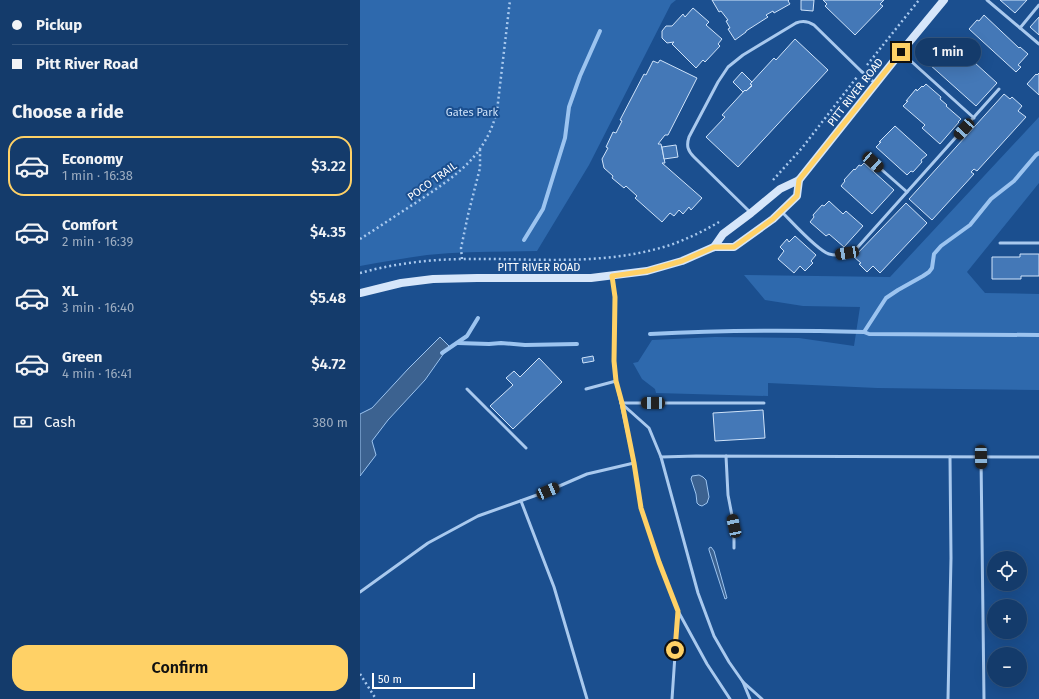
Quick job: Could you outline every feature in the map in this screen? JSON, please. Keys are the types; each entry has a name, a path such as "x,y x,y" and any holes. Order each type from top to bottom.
{"main road":[{"name":"PITT RIVER ROAD","path":"714,247 723,234 780,189 799,180 944,0"},
{"name":"PITT RIVER ROAD","path":"360,293 401,283 433,279 591,278 647,271 682,261 714,247 734,247 773,219 797,196 799,180"}],"lane":[{"path":"987,0 1039,44"},
{"path":"1020,28 1039,5"},
{"path":"751,213 694,157 688,147 689,137 718,82 728,67 743,55 796,22 806,21 814,25 876,84"},
{"path":"901,52 974,118"},
{"path":"781,211 822,251 831,255 838,255 847,253 857,248 999,89"},
{"path":"873,162 907,192"},
{"path":"1000,243 1039,243"},
{"path":"612,276 615,297 614,361 616,381 634,463 641,508 659,562 678,611 707,664 730,699"},
{"path":"586,390 616,381"},
{"path":"468,389 526,448"},
{"path":"622,403 764,403"},
{"path":"622,403 649,428 661,457 698,593 714,636 743,682 750,699"},
{"path":"726,456 728,495 734,526 734,548"},
{"path":"661,457 1039,457"},
{"path":"948,699 951,558 950,457"},
{"path":"981,457 984,699"},
{"path":"360,592 428,542 478,516 548,491 587,474 634,463"},
{"path":"521,501 554,587 587,699"},
{"path":"672,699 678,611"},
{"path":"743,682 762,699"}],"path":[{"name":"POCO TRAIL","path":"360,239 451,179 474,156 489,135 497,110 510,0"},
{"path":"768,185 802,148 861,71 919,0"},
{"path":"462,259 461,248 480,168 480,149"},
{"path":"360,273 398,264 433,260 568,260 635,254 682,241 724,219"},
{"path":"360,674 376,699"}],"green space":[{"name":"Gates Park","path":"360,0 676,0 671,4 589,165 537,251 468,252 427,255 360,266"},
{"path":"1039,117 1039,183 967,272 985,293 1039,294 1039,390 877,388 768,383 768,396 656,393 655,389 642,379 633,363 638,362 652,340 715,337 799,338 854,346 860,307 803,306 765,300 744,275 890,277"}],"shaded area":[{"path":"440,337 449,346 425,380 388,420 372,441 376,455 360,476 360,414 372,408"},
{"path":"699,475 706,480 709,497 707,503 702,506 697,503 696,494 691,479 692,476"},
{"path":"711,547 714,551 727,598 725,599 709,550"}],"building":[{"path":"712,0 789,0 788,1 790,4 774,13 773,11 766,15 768,17 735,40 728,29 730,28 726,21 728,20 721,11 719,12"},
{"path":"801,0 814,0 813,11 801,10"},
{"path":"823,0 884,0 880,4 883,6 855,35 825,6 827,4"},
{"path":"1000,0 1027,0 1015,13"},
{"path":"693,8 709,22 706,25 722,39 718,44 720,46 705,62 703,60 696,68 672,44 674,42 667,43 662,38 662,31 666,26 672,26 683,14 685,17"},
{"path":"984,15 1019,48 1020,47 1028,54 1018,65 1021,67 1016,72 969,29"},
{"path":"1039,17 1039,35 1030,27"},
{"path":"795,39 828,70 738,167 706,137 725,117 722,115 745,90 746,91 752,86 750,84 774,58 776,60"},
{"path":"952,42 997,83 976,106 929,64 943,47 944,48"},
{"path":"660,60 697,78 668,135 665,135 658,144 661,144 665,163 662,163 702,198 691,210 689,207 683,214 679,210 674,216 670,213 662,222 635,198 637,196 626,186 624,188 612,178 613,176 604,168 602,159 608,148 606,147 613,132 616,133 622,121 620,120 644,74 646,75 653,61 658,63"},
{"path":"742,72 752,82 750,84 752,85 743,92 733,82"},
{"path":"1039,73 1039,95 1027,84 1036,74 1037,75"},
{"path":"926,84 941,97 940,99 947,105 946,106 961,119 940,144 922,128 925,125 903,106 916,89 917,91"},
{"path":"1004,94 1010,99 1012,97 1022,106 1018,111 1026,117 977,171 974,169 971,172 974,174 932,220 909,199"},
{"path":"895,126 927,155 921,160 922,162 913,172 911,171 907,175 876,147"},
{"path":"676,145 678,157 664,159 662,147"},
{"path":"864,163 894,190 872,214 841,186 845,181 844,180 854,169 855,170 859,165 861,166"},
{"path":"829,201 843,214 846,211 863,226 844,247 829,234 826,236 810,222 814,217 813,215 822,205 824,206"},
{"path":"906,203 927,223 880,273 873,266 867,272 859,264 861,263 854,257"},
{"path":"795,236 816,255 811,261 813,263 805,271 800,266 794,273 778,259 784,251 780,247 787,239 789,242"},
{"path":"1020,254 1039,254 1039,276 1021,276 1021,279 992,279 992,257 1020,257"},
{"path":"593,356 594,361 583,363 582,358"},
{"path":"539,358 562,382 513,429 490,406 513,385 506,378 514,371 520,377"},
{"path":"763,410 765,438 715,441 713,413"}],"waterway":[{"path":"524,240 543,209 565,138 569,107 580,76 600,31"},
{"path":"650,334 757,331 864,332 886,298 929,272 932,268 934,254 941,246 970,225 991,199 1014,181 1039,153"},
{"path":"442,353 467,336 478,318"},
{"path":"864,332 869,334 1039,335"},
{"path":"458,343 501,343 525,345 577,344"}],"route":[{"path":"675,650 678,611 659,562 641,508 634,463 616,381 614,361 615,297 612,276 647,271 682,261 714,247 734,247 773,219 797,196 799,180 901,52"}]}
